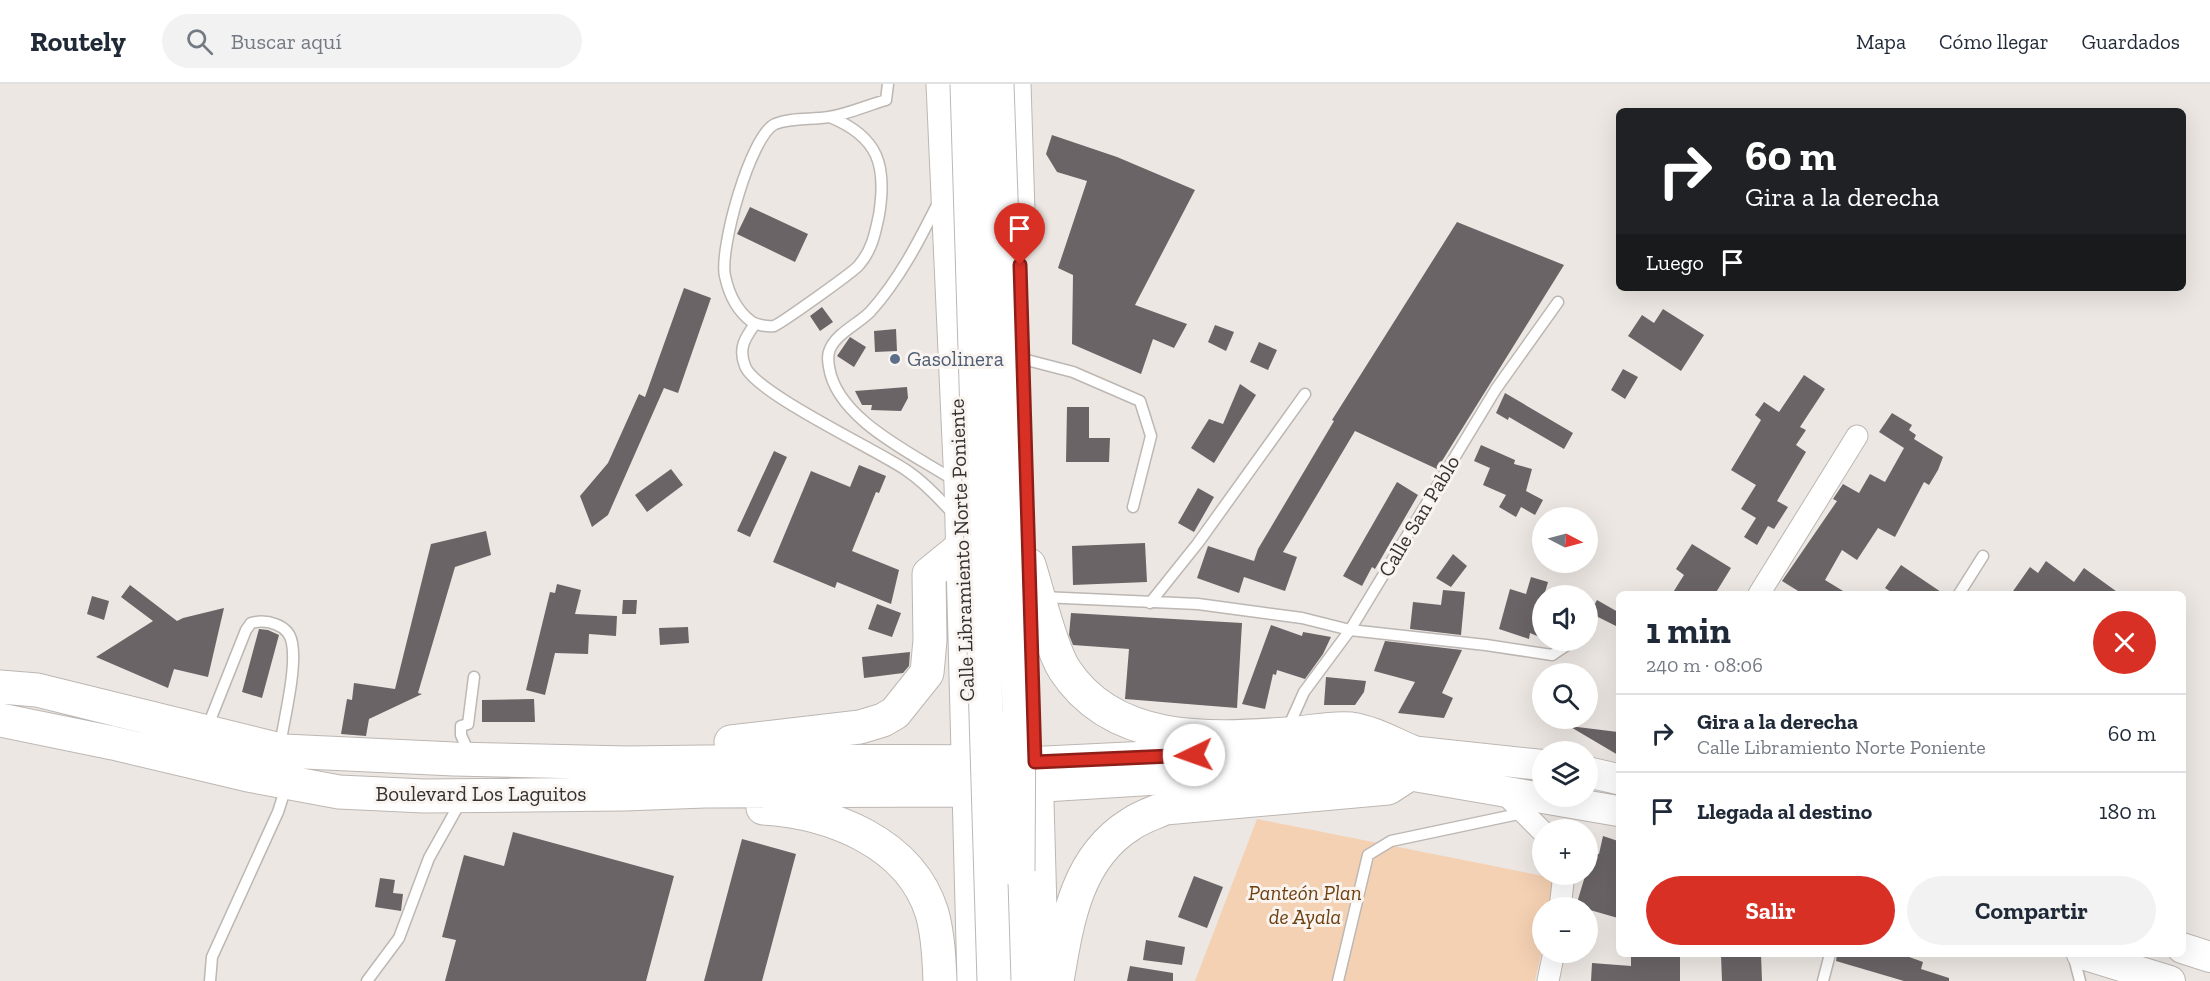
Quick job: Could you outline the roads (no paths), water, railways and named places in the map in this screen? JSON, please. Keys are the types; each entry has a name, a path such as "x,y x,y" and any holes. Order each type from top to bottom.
{"main road":[{"name":"Calle Libramiento Norte Poniente","path":"943,84 961,485 974,981"},
{"name":"Calle Libramiento Norte Poniente","path":"967,84 994,981"},
{"path":"997,84 1019,709 1018,871 1022,981"},
{"path":"1014,84 1042,981"},
{"path":"940,981 938,942 931,911 915,881 891,853 864,835 823,817 789,809 645,799 626,779 643,753 670,748 860,728 895,713 927,673 930,639 929,574 962,535"},
{"path":"1029,565 1063,666 1079,689 1104,711 1148,729 1174,735 1208,738 1350,729 1377,736 1409,763 1501,790 1616,811"},
{"name":"Boulevard Los Laguitos","path":"0,687 37,690 206,732 284,763 339,792 464,795 626,779"},
{"name":"Boulevard Los Laguitos","path":"0,720 113,743 284,763 474,759 705,791 1036,774"},
{"path":"1036,774 1262,752 1409,763 1532,765"},
{"path":"1057,981 1073,901 1090,865 1109,841 1132,823 1165,808 1388,788 1409,763"},
{"path":"1598,774 1616,778"},
{"path":"2186,949 2210,957"},
{"path":"2092,957 2170,981"}],"street":[{"path":"1761,591 1857,436"},
{"path":"1501,790 1532,822"},
{"path":"1548,981 1552,963"}],"lane":[{"path":"830,117 849,125 867,140 878,161 883,188 874,241 858,267 786,320 772,327 755,324 737,308 724,275 726,245 742,180 758,145 773,125 800,118 830,117 886,100 888,84"},
{"path":"948,184 911,256 869,312 835,342 828,358 834,387 852,411 871,427 961,485"},
{"name":"Calle San Pablo","path":"1285,734 1304,692 1350,630 1496,388 1558,302"},
{"path":"755,324 742,342 742,354 745,368 756,382 908,471 943,502 962,535"},
{"path":"1023,359 1073,372 1140,400 1151,436 1133,507"},
{"path":"1150,603 1198,543 1305,394"},
{"path":"1961,591 1983,556"},
{"path":"1039,597 1198,604 1302,618 1350,630 1486,645 1552,656 1559,651"},
{"path":"206,732 246,630 251,623 267,621 281,627 288,634 292,644 284,763 278,812 212,957 210,981"},
{"path":"474,677 468,724 461,726 461,735 466,750 474,759"},
{"path":"367,981 399,938 429,858 464,795"},
{"path":"1338,981 1368,855 1391,841 1523,813"},
{"path":"1823,981 1829,957"},
{"path":"2074,957 2080,981"}],"place":[{"name":"Gasolinera","path":"895,359"}],"park label":[{"name":"Panteón Plan de Ayala","path":"1305,905"}]}
